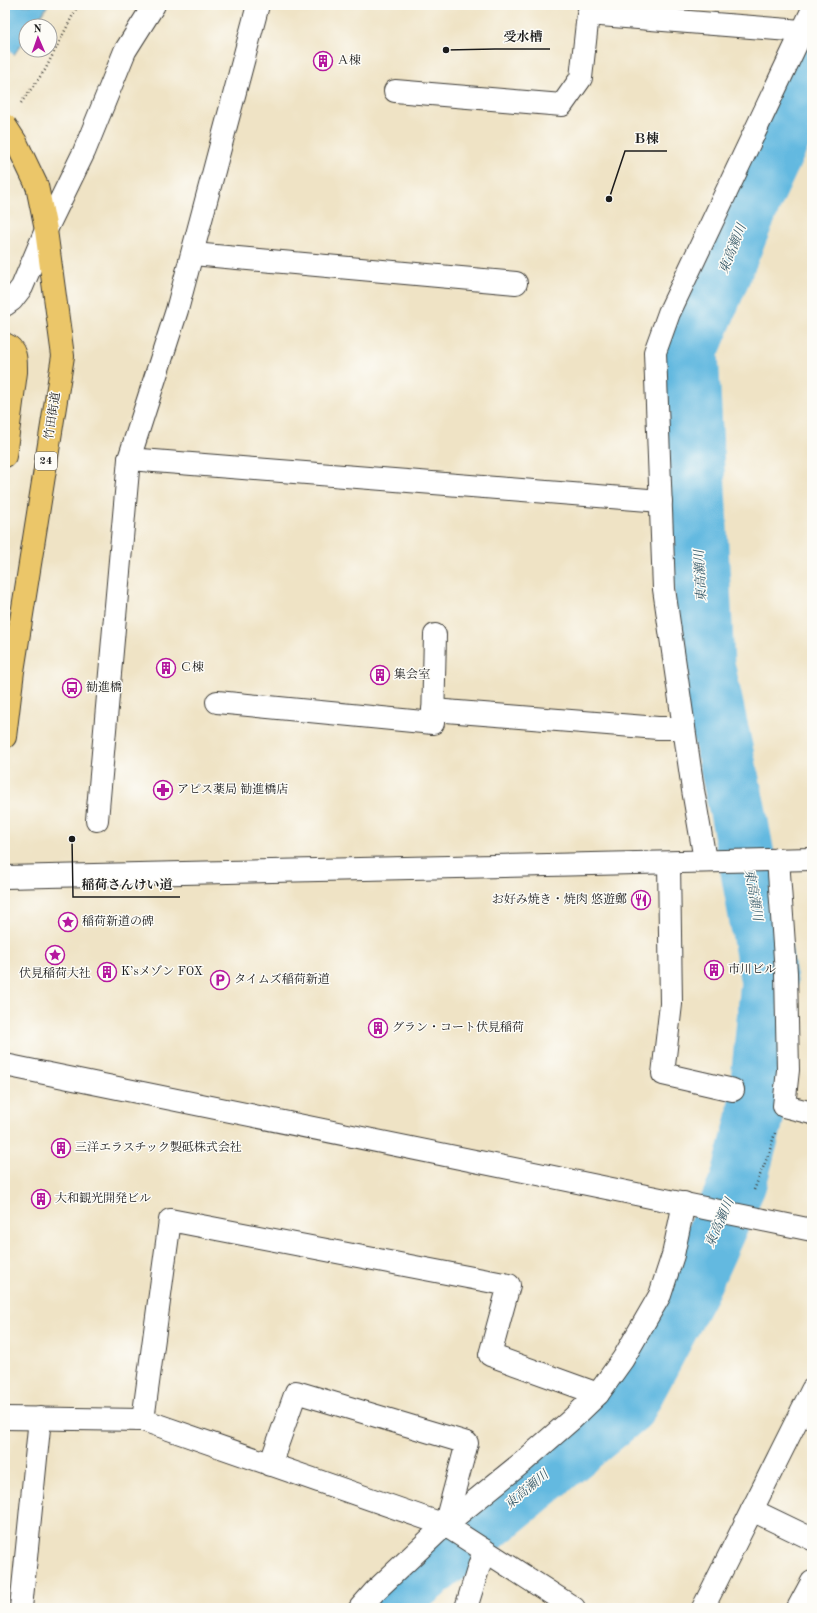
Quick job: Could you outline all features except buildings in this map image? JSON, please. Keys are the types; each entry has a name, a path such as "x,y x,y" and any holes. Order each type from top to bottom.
{"highway":[{"name":"竹田街道","path":"5,125 16,142 37,186 46,230 62,356 9,662 5,737"},
{"path":"5,344 14,351 16,372 5,456"}],"street":[{"path":"5,305 12,300 22,287 46,230 84,152 125,51 154,5"},
{"path":"97,820 129,459 177,310 193,254 258,5"},
{"path":"712,860 684,728 664,589 655,352 669,314 812,11"},
{"path":"395,91 562,105 581,78 588,14 802,31"},
{"path":"193,254 516,284"},
{"path":"129,459 661,501"},
{"path":"217,702 433,723 435,635"},
{"path":"433,710 658,728 684,728"},
{"path":"778,859 786,980 788,1070 784,1106 812,1113"},
{"path":"5,877 669,863 712,860 812,859"},
{"path":"669,863 671,1004 663,1074 733,1090"},
{"path":"5,1064 812,1230"},
{"path":"360,1608 375,1591 445,1525 524,1461 598,1394 623,1360 660,1295 673,1255 693,1205"},
{"path":"143,1420 170,1220 509,1285 490,1355 598,1394"},
{"path":"703,1608 812,1390"},
{"path":"270,1464 296,1392 467,1443 445,1525"},
{"path":"5,1418 143,1420 445,1525 574,1608"},
{"path":"21,1608 40,1418"},
{"path":"752,1510 812,1539"},
{"path":"466,1608 484,1550"},
{"path":"798,1608 812,1582"}],"path":[{"path":"18,107 45,70 78,5"},
{"path":"743,1216 769,1152 784,1106"}],"water":[{"path":"5,5 48,5 39,18 18,18 18,49 5,68"}],"pier":[{"path":"5,42 15,57 5,71"}],"waterway":[{"name":"東高瀬川","path":"389,1608 397,1597 628,1406 692,1285 738,1183 755,1119 769,982 740,822 706,664 690,351 753,200 812,72"}],"place":[{"name":"受水槽","path":"446,50"},
{"name":"Ａ棟","path":"323,61"},
{"name":"Ｂ棟","path":"609,199"},
{"name":"Ｃ棟","path":"166,668"},
{"name":"集会室","path":"380,675"},
{"name":"勧進橋","path":"72,688"},
{"name":"アピス薬局 勧進橋店","path":"163,790"},
{"name":"稲荷さんけい道","path":"72,839"},
{"name":"お好み焼き・焼肉 悠遊鄭","path":"641,900"},
{"name":"稲荷新道の碑","path":"68,922"},
{"name":"伏見稲荷大社","path":"55,955"},
{"name":"市川ビル","path":"714,970"},
{"name":"K’sメゾン FOX","path":"107,972"},
{"name":"タイムズ稲荷新道","path":"220,980"},
{"name":"グラン・コート伏見稲荷","path":"378,1028"},
{"name":"三洋エラスチック製砥株式会社","path":"61,1148"},
{"name":"大和観光開発ビル","path":"41,1199"}]}
